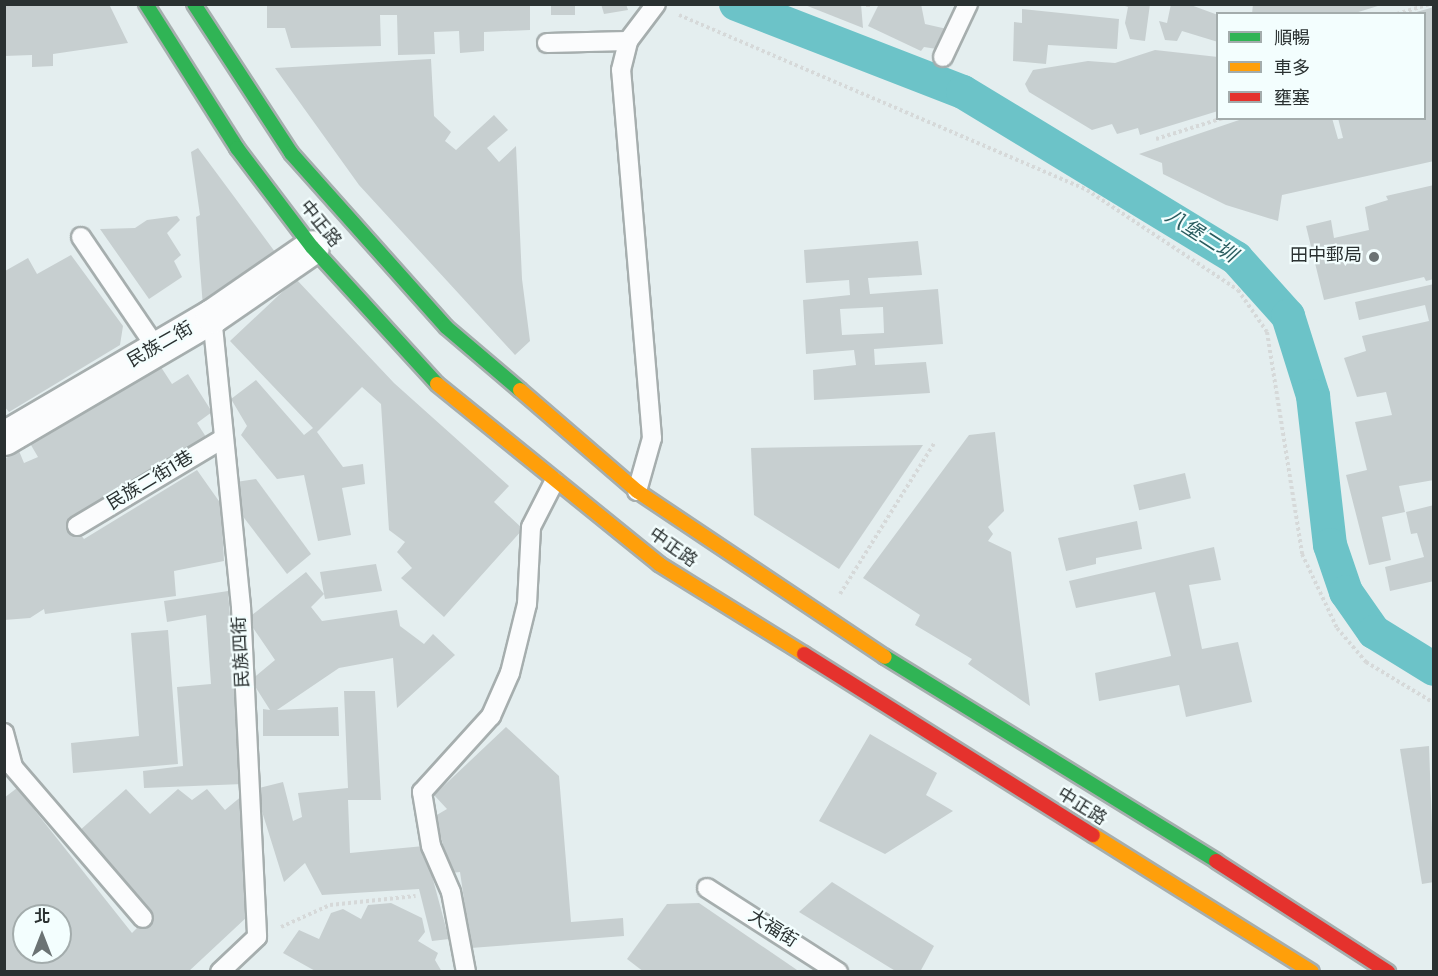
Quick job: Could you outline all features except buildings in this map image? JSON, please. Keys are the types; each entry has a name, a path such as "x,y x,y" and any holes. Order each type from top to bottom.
{"main road":[{"name":"中正路","path":"146,4 237,148 312,247 425,374 554,482 659,564 1312,972"},
{"name":"中正路","path":"194,4 291,153 446,327 637,491 824,620 1161,825 1388,972"}],"street":[{"name":"民族二街","path":"4,438 212,316 312,247"}],"lane":[{"path":"943,57 968,4"},
{"path":"637,491 652,438 621,70 628,41 656,5"},
{"path":"547,43 628,41"},
{"path":"81,237 157,349"},
{"name":"民族四街","path":"212,316 241,607 257,937"},
{"name":"民族二街1巷","path":"77,526 224,438"},
{"path":"466,972 451,892 431,846 422,792 491,716 510,674 527,604 531,527 554,482"},
{"path":"4,733 9,771 143,918"},
{"name":"大福街","path":"707,888 838,972"},
{"path":"220,972 257,937"}],"path":[{"path":"1404,12 1430,4"},
{"path":"656,5 1087,190 1238,290 1267,332 1302,554 1327,607 1337,628 1366,662 1434,703"},
{"path":"1156,139 1217,120"},
{"path":"824,620 936,442"},
{"path":"257,937 330,905 416,896"}],"waterway":[{"name":"八堡二圳","path":"736,4 963,92 1236,258 1288,316 1313,396 1330,545 1346,592 1374,632 1434,669"}],"traffic: fast":[{"path":"146,4 237,148 312,247 437,384"},
{"path":"194,4 291,153 446,327 520,390"},
{"path":"885,657 1216,861"}],"traffic: slow":[{"path":"437,384 659,564 804,654"},
{"path":"520,390 637,491 885,657"},
{"path":"1093,835 1312,972"}],"traffic: jam":[{"path":"804,654 1093,835"},
{"path":"1216,861 1388,972"}],"place":[{"name":"田中郵局","path":"1374,257"}]}
